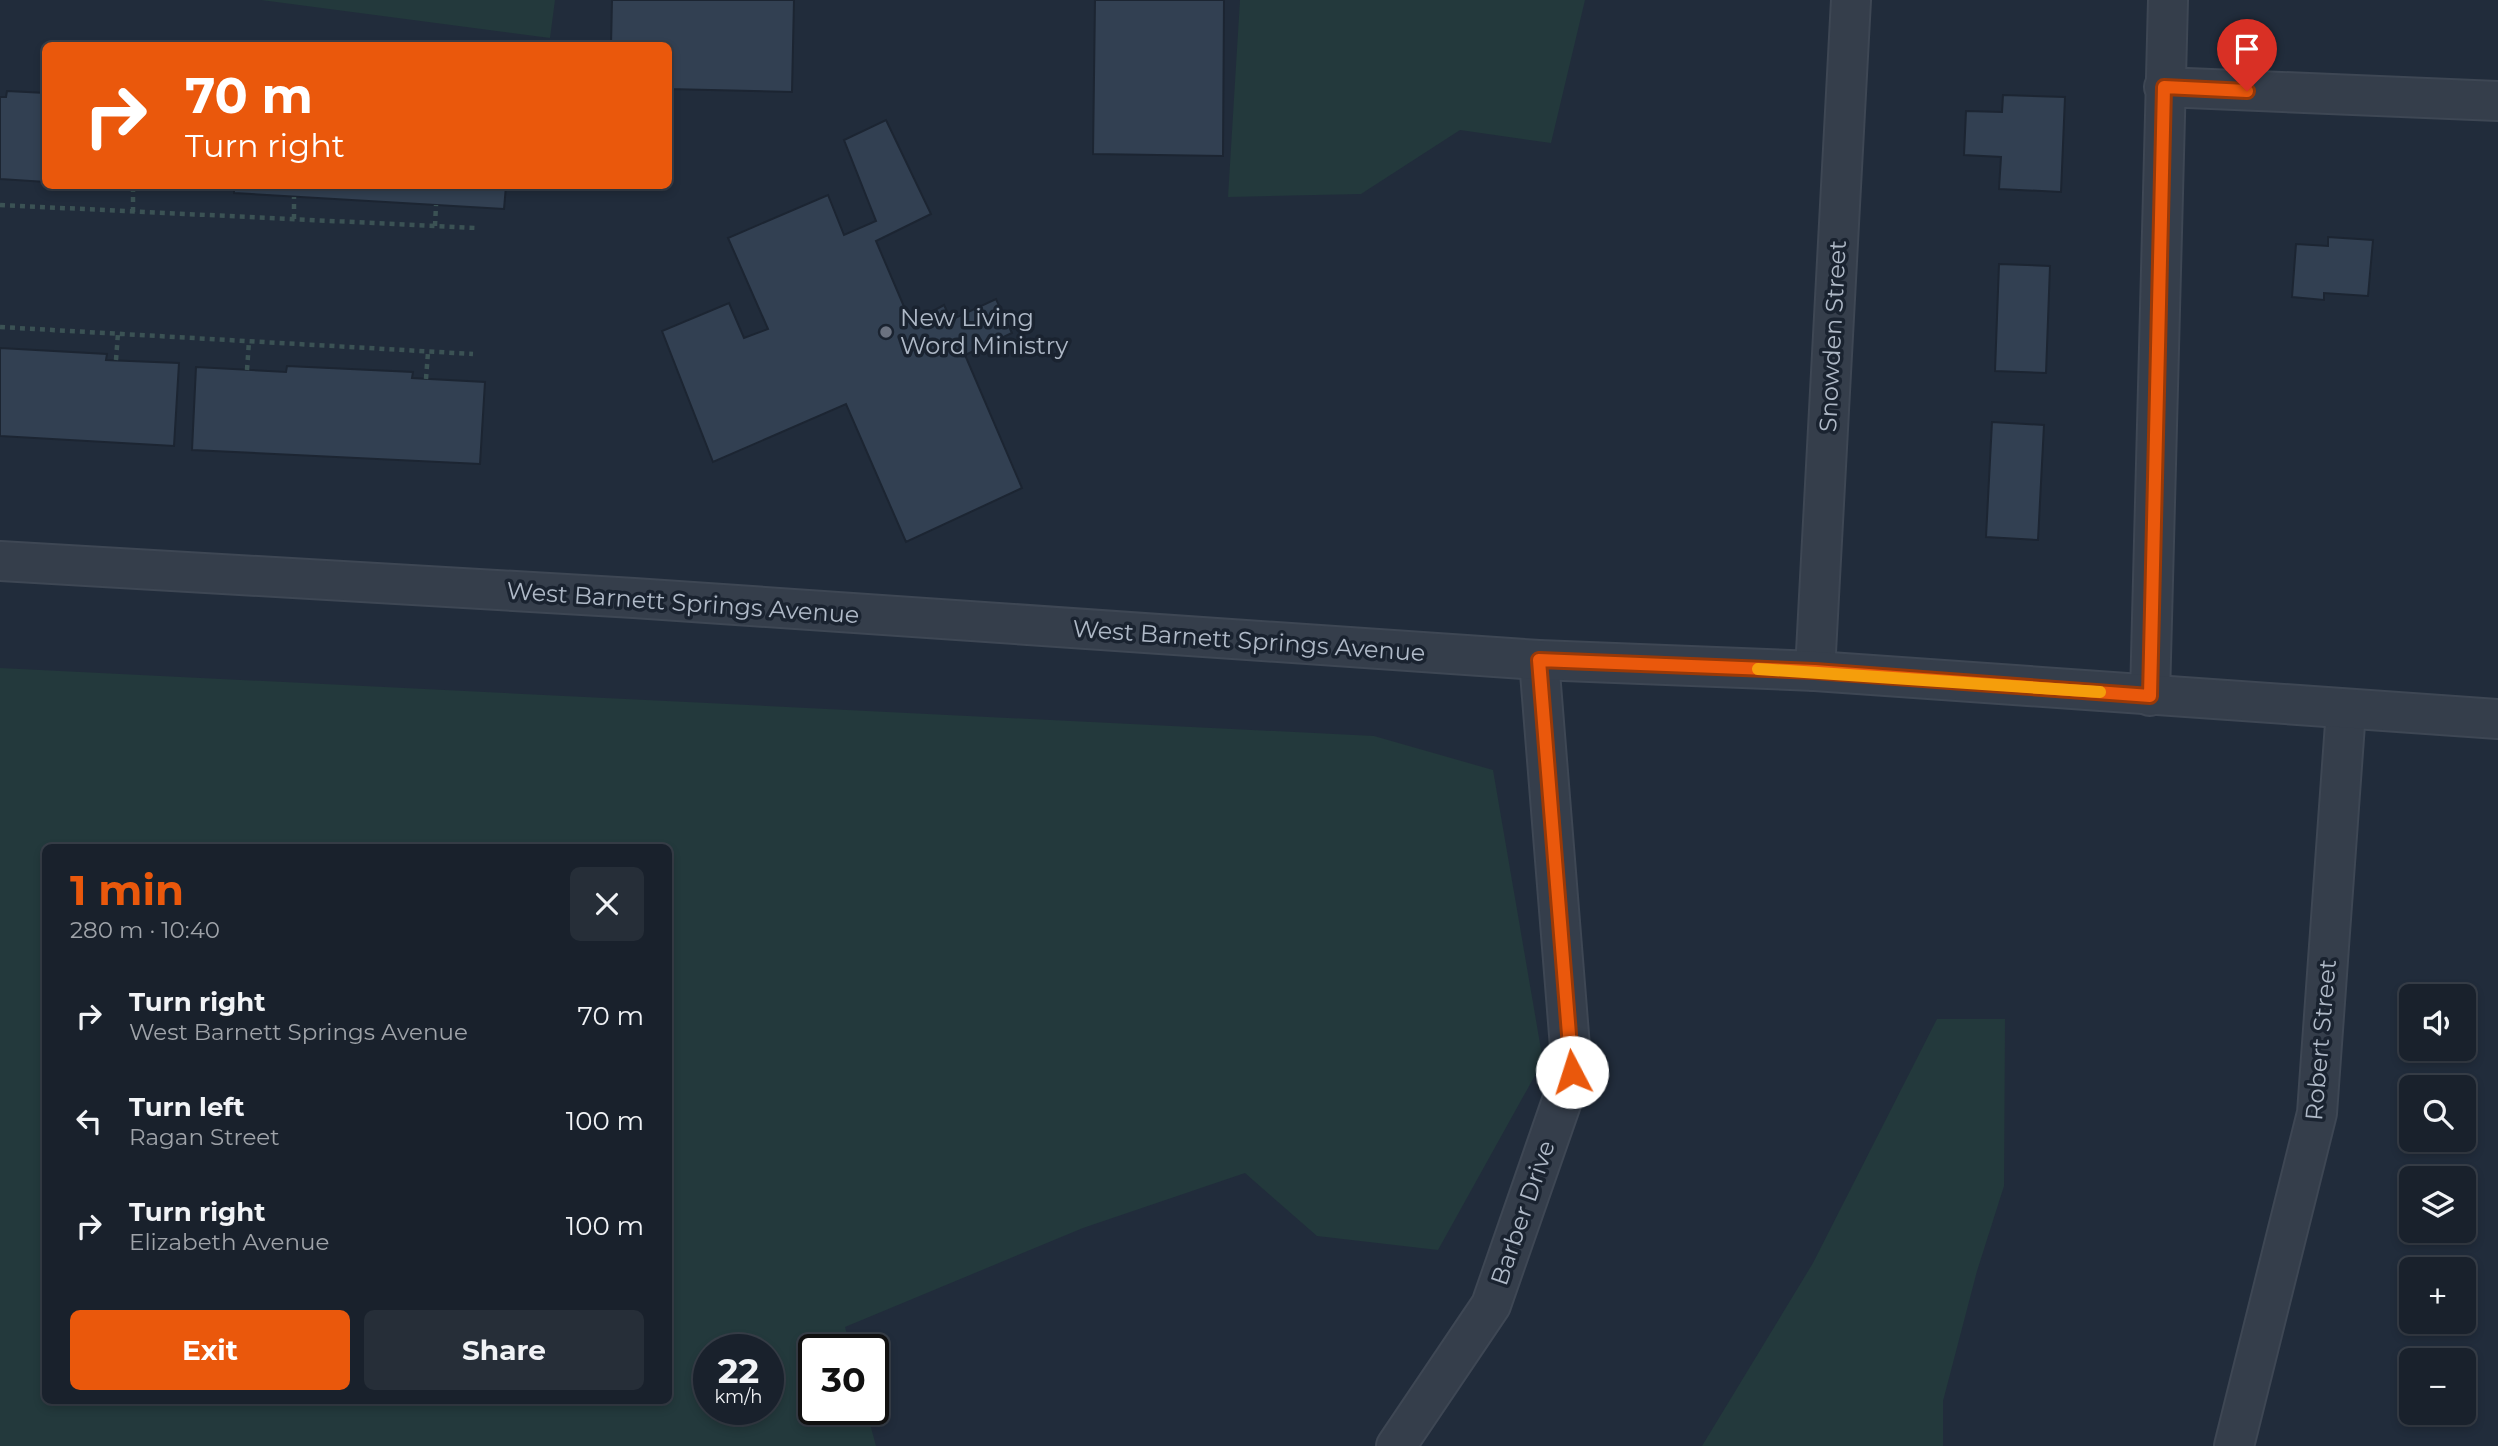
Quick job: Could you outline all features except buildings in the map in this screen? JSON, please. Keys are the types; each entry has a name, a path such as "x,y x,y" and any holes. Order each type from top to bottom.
{"street":[{"name":"Snowden Street","path":"1815,671 1851,0"},
{"path":"2150,696 2168,0"},
{"path":"2164,87 2498,102"},
{"name":"West Barnett Springs Avenue","path":"0,561 648,599 1539,660 1815,671 2498,719"},
{"name":"Barber Drive","path":"1396,1446 1491,1305 1572,1072 1539,660"},
{"name":"Robert Street","path":"2234,1446 2317,1112 2346,710"}],"path":[{"path":"133,189 133,212"},
{"path":"294,197 294,219"},
{"path":"0,205 477,228"},
{"path":"435,226 436,205"},
{"path":"0,327 473,354"},
{"path":"116,360 118,333"},
{"path":"247,369 249,341"},
{"path":"426,379 428,352"}],"green space":[{"path":"261,0 555,0 550,38"},
{"path":"1240,0 1585,0 1551,143 1460,130 1361,194 1228,197"},
{"path":"0,668 1374,736 1493,770 1543,1061 1438,1250 1317,1236 1245,1173 1083,1228 845,1327 847,1334 798,1334 798,1425 870,1425 876,1446 0,1446"},
{"path":"1937,1019 2005,1019 2004,1186 1977,1271 1943,1401 1943,1446 1702,1446 1813,1263"}],"slow traffic":[{"path":"1758,669 2100,692"}],"place":[{"name":"New Living Word Ministry","path":"886,332"}],"route":[{"path":"1572,1072 1539,660 1815,671 2150,696 2164,87 2247,91"}]}
